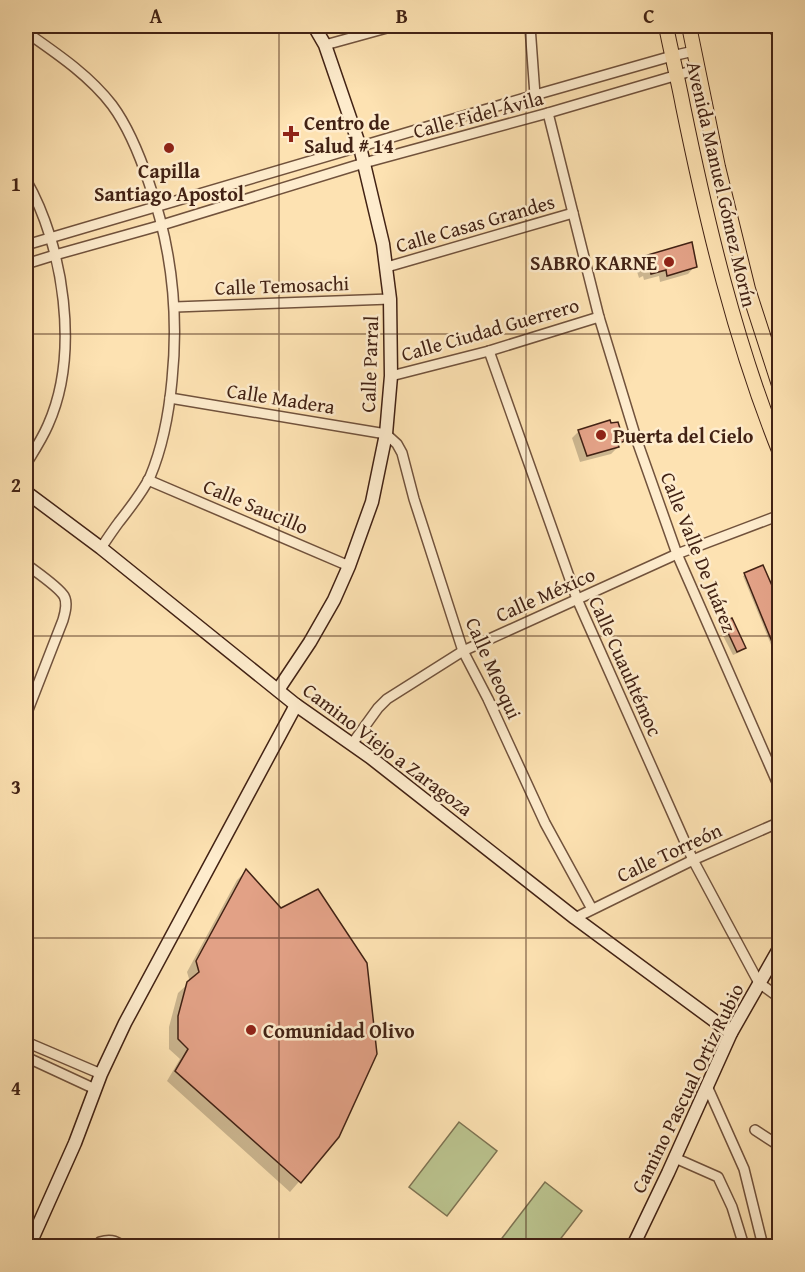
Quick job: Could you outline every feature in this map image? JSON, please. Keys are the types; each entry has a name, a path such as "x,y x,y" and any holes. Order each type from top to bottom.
{"main road":[{"name":"Avenida Manuel Gómez Morín","path":"666,26 696,172 727,295 766,419 780,453"},
{"name":"Avenida Manuel Gómez Morín","path":"689,26 718,167 746,278 780,388"}],"street":[{"name":"Calle Parral","path":"278,690 310,642 334,600 349,566 372,502 386,434 391,376 390,299 383,244 360,147 325,45 314,26"},
{"path":"325,45 394,26"},
{"path":"530,26 535,95"},
{"path":"774,26 780,35"},
{"path":"26,32 73,66 112,106 142,163 157,206 170,264 175,307 175,348 170,398 158,456 148,480 135,501 101,548"},
{"name":"Calle Fidel Ávila","path":"26,245 535,95 694,51"},
{"name":"Calle Fidel Ávila","path":"26,264 364,164 698,69"},
{"name":"Calle Valle De Juárez","path":"548,113 599,317 636,438 677,554 780,789"},
{"path":"26,180 42,214 55,255 64,306 65,340 63,372 57,401 49,424 26,464"},
{"name":"Calle Casas Grandes","path":"387,267 573,213"},
{"name":"Calle Temosachi","path":"175,307 390,299"},
{"name":"Calle Ciudad Guerrero","path":"391,376 489,351 599,317"},
{"name":"Calle Cuauhtémoc","path":"489,351 577,599 693,860 759,983"},
{"name":"Calle Madera","path":"170,398 386,434"},
{"name":"Calle Meoqui","path":"386,434 397,444 402,453 414,499 463,651 488,699 545,824 592,909"},
{"name":"Calle Saucillo","path":"148,480 349,566"},
{"name":"Camino Viejo a Zaragoza","path":"26,492 101,548 297,705 352,744 575,918 731,1033"},
{"name":"Calle México","path":"352,744 387,699 463,651 677,554 780,515"},
{"path":"26,564 58,589 66,599 63,620 26,715"},
{"path":"29,1246 75,1143 101,1074 125,1023 297,705"},
{"name":"Calle Torreón","path":"575,918 693,860 780,822"},
{"name":"Camino Pascual Ortiz Rubio","path":"633,1246 731,1033 780,947"},
{"path":"759,983 780,998"},
{"path":"26,1042 101,1074"},
{"path":"26,1057 95,1089"},
{"path":"707,1086 744,1169 763,1246"},
{"path":"755,1130 780,1148"},
{"path":"675,1158 718,1177 732,1207 744,1246"},
{"path":"97,1246 100,1242 109,1239 123,1246"}],"green space":[{"path":"459,1122 497,1151 447,1216 409,1187"},
{"path":"545,1182 582,1211 555,1246 496,1246"}],"building":[{"name":"SABRO KARNE","path":"692,242 697,267 667,276 666,270 651,274 650,270 646,271 641,257"},
{"name":"Puerta del Cielo","path":"610,420 611,423 618,422 624,441 618,444 619,447 587,456 578,430"},
{"path":"763,565 780,604 779,659 744,573"},
{"path":"732,618 746,648 737,652 723,622"},
{"path":"246,869 281,908 318,889 367,963 377,1054 339,1137 301,1183 175,1071 188,1049 178,1039 178,1016 187,982 199,972 196,961"}],"place":[{"name":"Centro de Salud # 14","path":"291,134"},
{"name":"Capilla Santiago Apostol","path":"169,148"},
{"name":"SABRO KARNE","path":"669,262"},
{"name":"Puerta del Cielo","path":"601,435"},
{"name":"Comunidad Olivo","path":"251,1030"}]}
